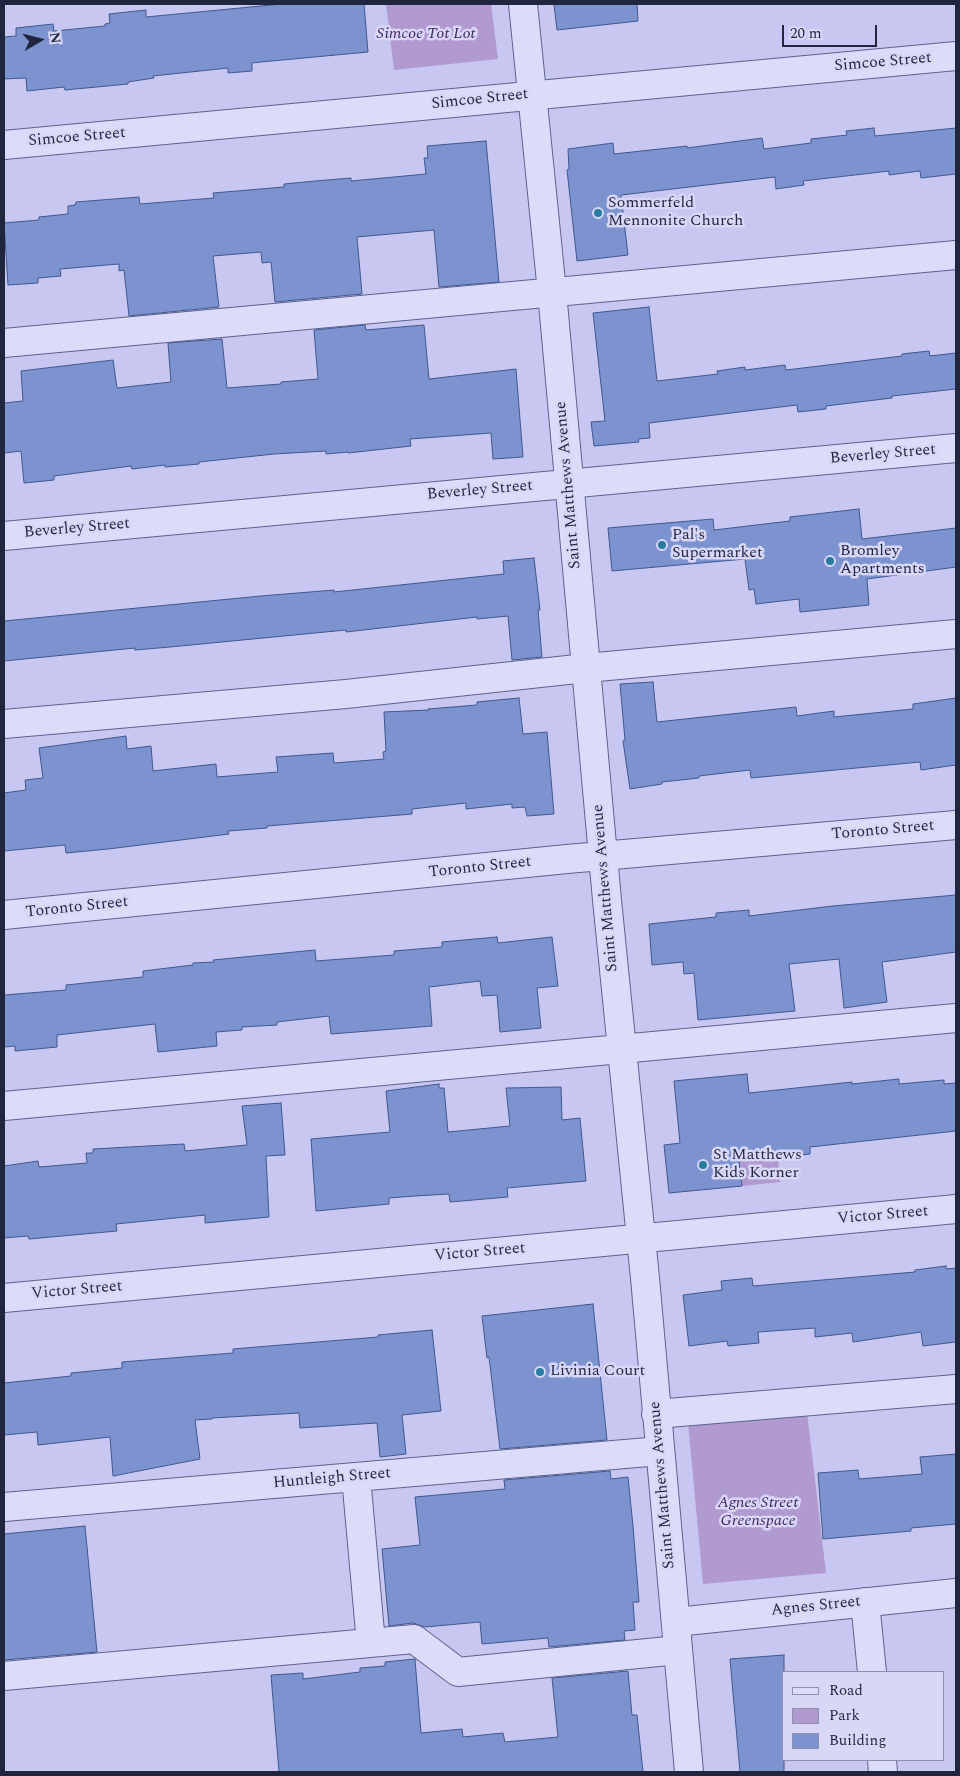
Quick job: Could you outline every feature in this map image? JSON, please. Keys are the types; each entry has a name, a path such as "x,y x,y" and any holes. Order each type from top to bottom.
{"street":[{"name":"Saint Matthews Avenue","path":"523,4 552,292 621,1050 641,1238 690,1772"},
{"name":"Simcoe Street","path":"4,145 532,94 956,56"},
{"path":"4,343 956,255"},
{"name":"Beverley Street","path":"4,536 956,448"},
{"path":"4,724 346,694 586,668 956,634"},
{"name":"Toronto Street","path":"4,915 603,856 956,825"},
{"path":"4,1106 956,1018"},
{"name":"Victor Street","path":"4,1298 956,1209"},
{"path":"656,1414 956,1390"},
{"name":"Huntleigh Street","path":"4,1507 660,1451"},
{"path":"356,1477 371,1643"},
{"name":"Agnes Street","path":"676,1622 956,1593"},
{"path":"865,1602 872,1671"},
{"path":"4,1676 414,1639 458,1672 678,1650"}],"green space":[{"name":"Simcoe Tot Lot","path":"386,4 491,4 498,59 394,70"},
{"path":"776,1134 780,1182 742,1186 737,1138"},
{"name":"Agnes Street Greenspace","path":"807,1412 826,1573 703,1584 688,1423"}],"building":[{"path":"282,4 364,4 368,52 252,63 252,71 228,73 228,68 153,76 154,78 128,82 128,84 65,90 64,87 27,91 26,78 4,79 4,37 16,36 16,28 53,24 54,31 105,26 105,24 110,23 109,14 146,10 146,17"},
{"path":"554,4 637,4 638,21 557,30"},
{"path":"874,128 875,136 956,128 956,174 921,178 920,171 889,175 889,171 803,181 804,185 776,189 775,177 621,195 628,255 577,261 567,170 569,169 568,149 613,143 614,154 687,146 687,148 762,138 764,149 811,143 811,139 847,135 846,131"},
{"path":"486,141 499,282 439,287 434,230 357,237 362,294 275,302 271,262 262,263 261,252 213,256 219,307 129,316 124,270 119,271 119,264 60,269 61,276 38,278 38,283 8,285 4,223 39,220 39,217 68,214 68,206 75,205 76,202 139,197 140,204 214,198 213,193 284,187 284,184 351,178 351,181 426,174 424,158 428,158 427,146"},
{"path":"649,307 657,381 718,374 717,371 745,367 745,370 785,365 786,370 929,351 930,356 956,353 956,389 826,406 826,409 798,412 797,405 649,423 650,438 638,439 639,442 594,446 591,422 605,421 593,313"},
{"path":"365,325 366,330 424,325 429,379 516,369 523,457 493,459 491,433 410,439 411,446 348,453 326,454 326,451 274,454 165,467 165,465 132,469 131,466 54,476 54,480 24,483 21,451 4,453 4,403 23,401 21,371 113,360 117,388 171,382 168,343 222,339 227,388 281,384 281,382 318,379 314,330"},
{"path":"859,509 862,539 956,528 956,567 867,579 869,605 800,612 799,599 756,604 754,589 749,590 745,559 612,571 608,528 713,519 714,530 790,521 790,517"},
{"path":"534,558 540,610 538,610 542,657 512,660 508,616 477,619 477,617 346,632 346,630 4,661 4,621 261,596 334,590 334,592 504,574 503,561"},
{"path":"653,682 657,722 796,707 797,716 834,711 834,717 913,709 913,704 956,698 956,765 921,770 920,762 751,778 750,770 699,776 699,778 662,782 662,784 630,789 623,741 625,740 620,684"},
{"path":"519,698 523,734 547,732 554,814 527,816 525,807 512,808 512,804 466,809 466,803 412,809 412,814 267,826 267,828 228,831 229,834 108,849 66,853 65,845 4,851 4,793 26,790 25,780 43,778 39,748 126,736 127,749 151,746 153,771 216,764 217,777 278,772 276,757 333,753 334,763 384,759 383,752 386,751 384,712 429,710 477,705 477,702"},
{"path":"956,895 956,952 882,962 887,1002 844,1008 839,959 789,964 795,1011 698,1020 694,973 684,974 683,962 652,965 649,924 716,917 716,913 749,910 749,916"},
{"path":"497,937 498,943 552,937 558,986 537,988 541,1028 500,1032 497,995 482,996 480,981 429,987 432,1026 331,1034 329,1016 277,1022 277,1025 242,1027 242,1030 216,1032 217,1046 158,1052 155,1024 57,1035 57,1047 15,1051 15,1046 4,1047 4,995 66,990 66,985 143,977 143,971 193,965 193,963 214,962 213,960 315,950 316,961 394,955 394,951 442,947 442,942"},
{"path":"747,1074 749,1093 899,1079 899,1084 944,1080 944,1084 956,1083 956,1131 810,1147 810,1154 739,1161 742,1186 669,1193 664,1145 680,1143 674,1081"},
{"path":"439,1084 439,1088 444,1088 448,1132 510,1126 506,1088 561,1087 562,1120 580,1118 586,1181 507,1188 508,1197 450,1202 449,1194 415,1196 389,1198 389,1204 316,1211 311,1139 390,1132 386,1091"},
{"path":"281,1103 285,1155 266,1156 269,1217 205,1223 205,1215 116,1224 117,1231 29,1239 28,1236 4,1238 4,1166 38,1161 39,1167 87,1163 86,1153 93,1153 93,1149 184,1144 185,1151 247,1145 242,1106"},
{"path":"946,1266 946,1269 956,1268 956,1342 923,1346 921,1332 853,1342 852,1333 815,1337 815,1328 758,1332 759,1343 728,1346 727,1341 689,1346 683,1295 722,1290 721,1281 752,1278 753,1286 915,1272 915,1270"},
{"name":"Livinia Court","path":"593,1304 607,1440 500,1449 482,1316"},
{"path":"432,1330 441,1411 402,1415 406,1454 380,1457 377,1423 300,1428 299,1413 195,1420 200,1459 113,1476 110,1437 38,1445 37,1432 4,1435 4,1383 71,1376 71,1373 122,1368 122,1362 233,1353 233,1349 378,1337 378,1335"},
{"path":"956,1454 956,1524 911,1528 911,1531 823,1539 818,1473 858,1470 859,1479 922,1474 920,1457"},
{"path":"610,1471 611,1479 628,1477 633,1526 639,1602 633,1602 635,1630 624,1631 625,1640 549,1647 548,1638 482,1644 480,1622 425,1627 413,1623 389,1626 382,1549 420,1545 415,1497 505,1489 504,1480"},
{"path":"85,1526 97,1652 4,1660 4,1534"},
{"path":"784,1655 784,1671 782,1671 782,1761 784,1761 784,1772 740,1772 730,1659"},
{"path":"415,1659 421,1733 462,1729 463,1737 503,1733 505,1742 558,1737 552,1678 628,1671 632,1715 637,1715 643,1772 279,1772 271,1675 303,1673 303,1679 360,1672 360,1668 385,1666 385,1662"}],"place":[{"name":"Sommerfeld Mennonite Church","path":"598,213"},
{"name":"Pal's Supermarket","path":"662,545"},
{"name":"Bromley Apartments","path":"830,561"},
{"name":"St Matthews Kids Korner","path":"703,1165"},
{"name":"Livinia Court","path":"540,1372"}]}
